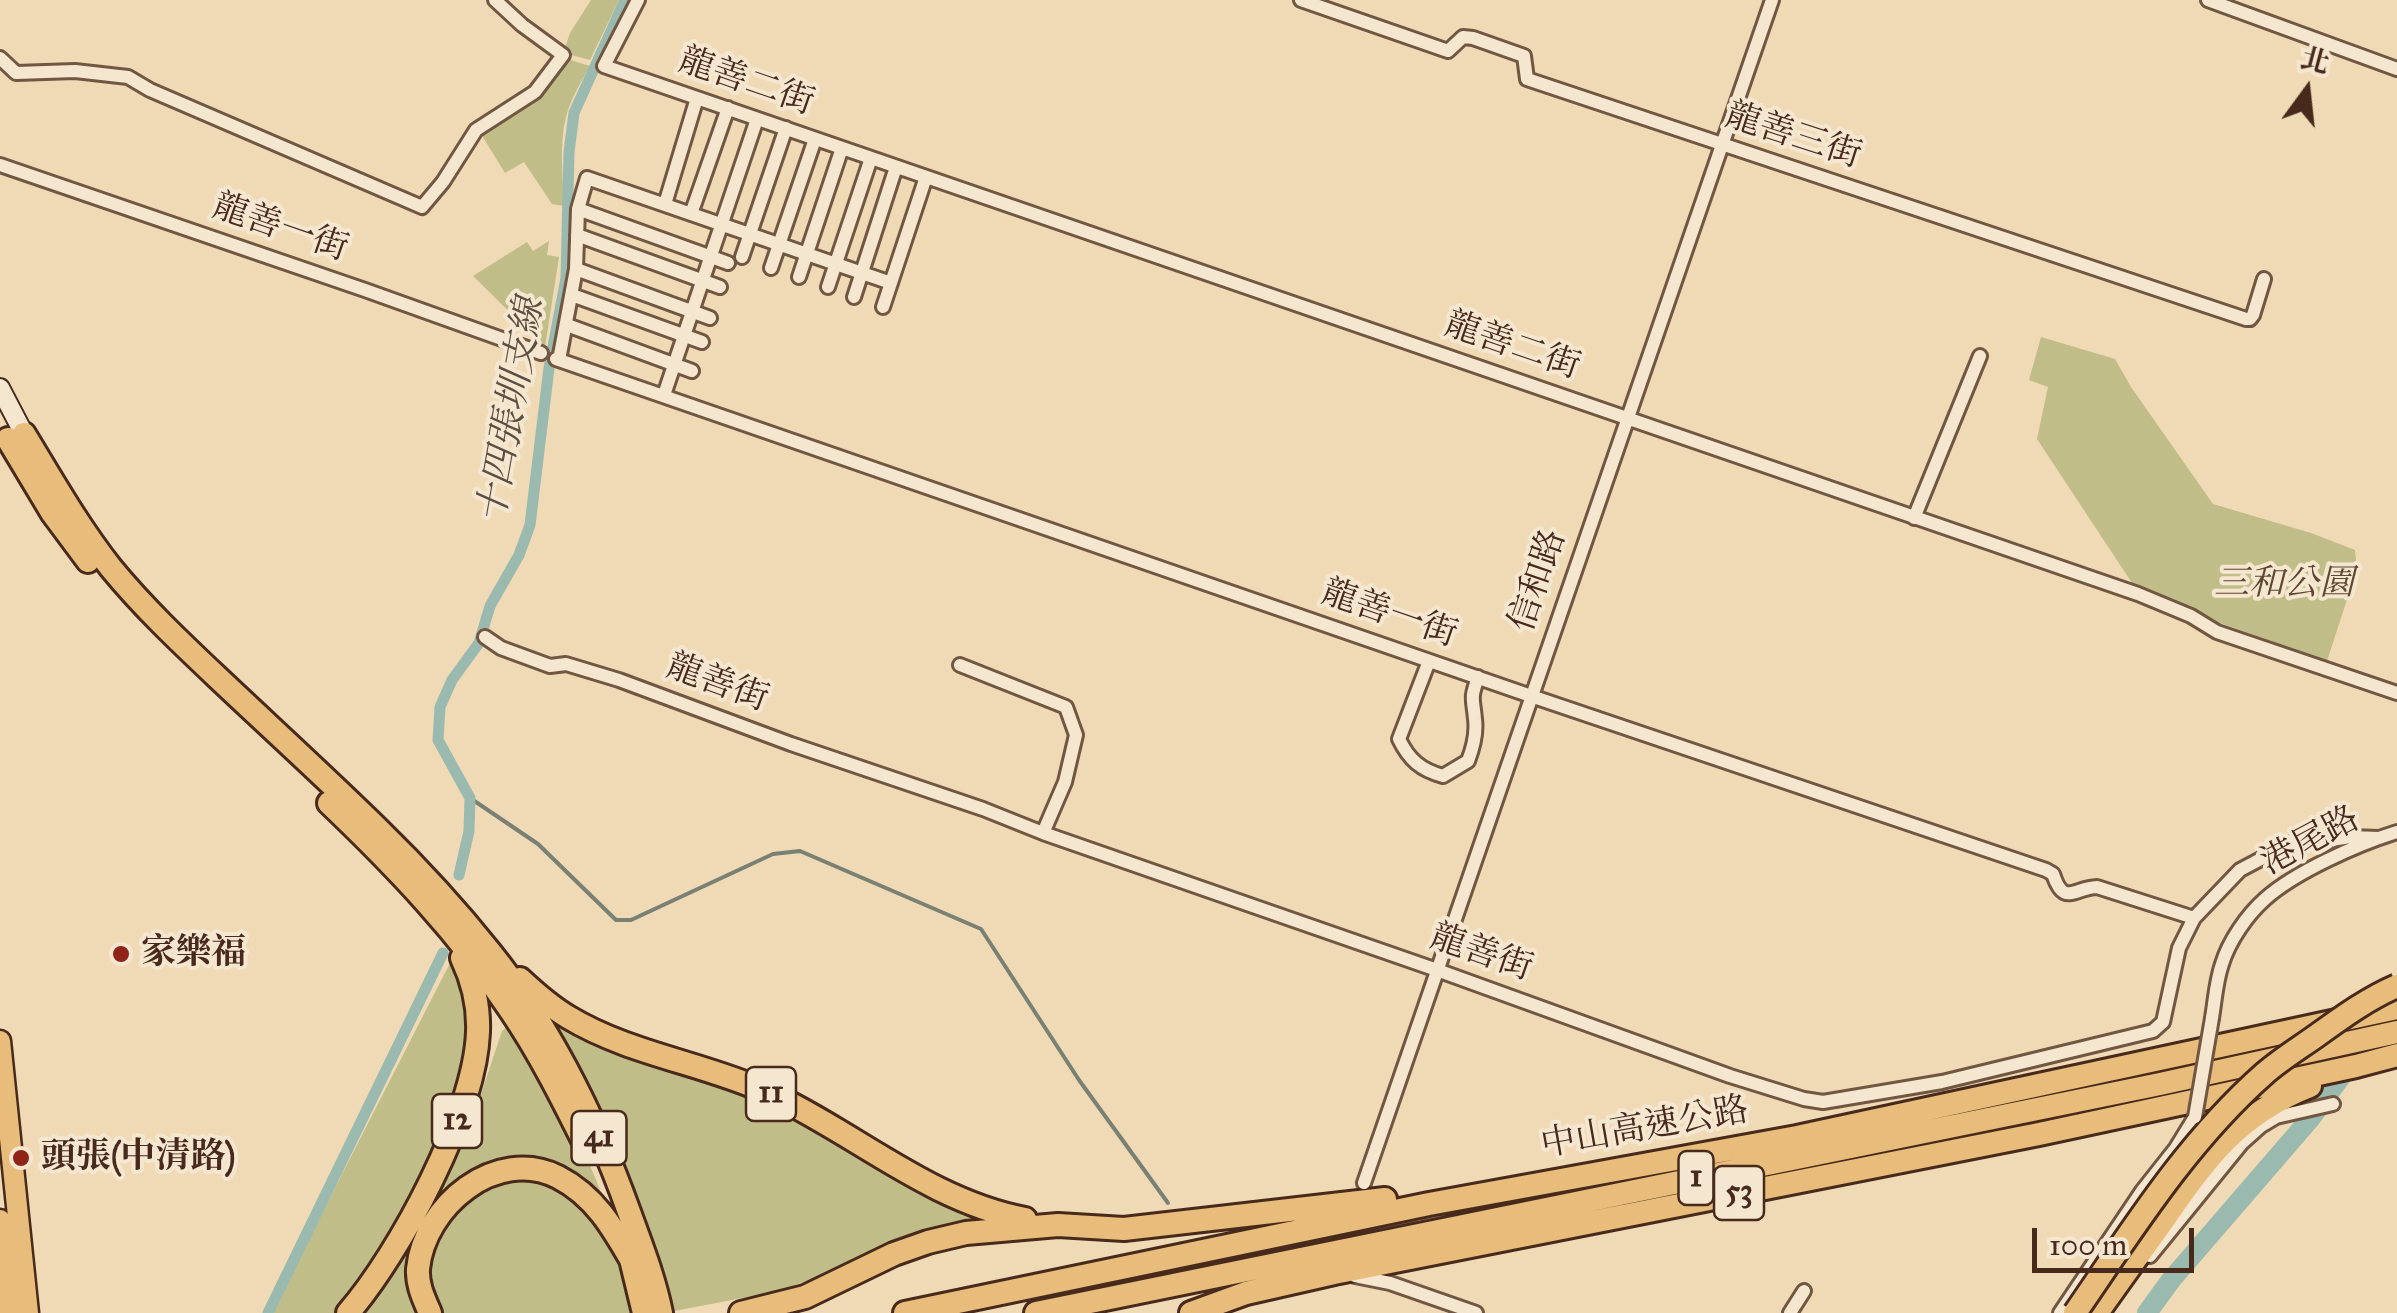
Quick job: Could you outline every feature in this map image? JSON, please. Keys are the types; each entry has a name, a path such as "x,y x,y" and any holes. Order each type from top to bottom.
{"highway":[{"path":"11,432 61,526 121,601 336,810 435,912 518,1007"},
{"path":"11,432 132,592 397,848 491,953 607,1187 634,1264 644,1313"},
{"name":"12","path":"348,1313 382,1269 427,1186 464,1102 475,1058 477,1008 469,973 435,912"},
{"name":"11","path":"491,953 538,995 590,1029 765,1091 920,1180 970,1204 1007,1216 1058,1225"},
{"path":"2075,1313 2187,1155 2226,1112 2264,1074 2300,1047 2380,993 2397,986"},
{"path":"427,1186 463,1128 496,1026 518,1007"},
{"name":"41","path":"518,1007 568,1074 596,1133 655,1283 661,1313"},
{"name":"中山高速公路","path":"905,1313 1282,1234 1797,1137 2397,1008"},
{"name":"中山高速公路","path":"1036,1313 2397,1032"},
{"name":"53","path":"1190,1313 1246,1293 1334,1273 2358,1069 2397,1055"},
{"path":"2098,1313 2220,1144 2279,1109 2287,1095 2358,1069"},
{"path":"741,1313 805,1297 894,1254 966,1232 1058,1225 1124,1229 1169,1225 1660,1162"},
{"path":"430,1313 418,1272 431,1228 470,1184 502,1171 536,1170 574,1187 602,1211 634,1264"}],"main road":[{"path":"1,1050 28,1313"},
{"path":"0,1220 9,1313"}],"street":[{"path":"0,58 16,74 74,72 128,77 422,207 476,130 535,92 563,56 495,0"},
{"name":"龍善二街","path":"638,0 604,66 2138,594 2191,616 2217,632 2397,693"},
{"name":"龍善三街","path":"1301,0 1448,51 1463,38 1473,38 1524,56 1527,79 2246,319 2253,315 2264,279"},
{"name":"信和路","path":"1364,1183 1772,0"},
{"path":"2208,0 2397,68"},
{"path":"664,204 697,98"},
{"path":"691,214 728,108"},
{"path":"664,395 758,119"},
{"path":"578,209 711,256 735,260 750,234 786,128"},
{"path":"772,268 816,138"},
{"path":"799,277 842,148"},
{"path":"828,287 871,158"},
{"name":"龍善一街","path":"0,165 540,353"},
{"path":"854,296 896,166"},
{"path":"883,307 926,176"},
{"path":"692,370 567,325 576,269 578,209 587,178 891,282"},
{"path":"577,236 720,286"},
{"path":"576,269 710,318"},
{"path":"572,295 702,342"},
{"name":"龍善一街","path":"567,325 558,359 2046,870 2066,893 2097,887 2194,918"},
{"path":"1914,518 1980,356"},
{"path":"0,388 11,432"},
{"name":"龍善街","path":"486,637 501,648 550,666 566,664 619,680 1730,1076 1823,1102 1942,1082 2153,1031 2163,1022 2180,948 2194,918 2240,870 2293,842 2350,836 2379,838"},
{"path":"1429,660 1399,739 1422,770 1443,776 1468,761 1475,741 1476,720 1470,698 1478,678"},
{"path":"960,665 1066,707 1076,735 1065,782 1042,833"},
{"name":"港尾路","path":"2060,1313 2195,1117 2222,963 2248,919 2265,899 2303,873 2397,832"},
{"path":"2109,1313 2136,1272 2242,1143 2279,1109 2333,1104"},
{"path":"1218,1313 1353,1276 1368,1277 1476,1313"},
{"path":"1790,1313 1804,1290"}],"green space":[{"path":"591,0 619,0 590,60 563,53 570,33"},
{"path":"564,58 590,66 566,117 562,161 564,206 552,204 524,162 505,173 481,134"},
{"path":"549,241 547,255 559,257 545,347 473,276 527,242 533,251"},
{"name":"三和公園","path":"2041,337 2115,359 2213,504 2355,550 2357,569 2327,661 2211,620 2134,586 2037,439 2048,387 2029,380"},
{"path":"455,958 473,1008 459,1100 382,1254 334,1313 271,1313 450,963"},
{"path":"536,1001 778,1105 989,1220 774,1292 669,1312"},
{"path":"509,1025 574,1133 605,1203 569,1181 491,1171 434,1214 424,1313 362,1313 460,1148 502,1031"},
{"path":"547,1179 601,1221 621,1265 636,1313 432,1313 424,1300 428,1238 490,1180"}],"waterway":[{"name":"十四張圳支線","path":"459,875 469,831 470,798 438,740 440,707 452,680 479,643 490,606 519,555 530,525 549,368 566,278 569,152 574,113 625,0"},
{"path":"470,798 538,844 616,920 631,920 773,854 800,851 981,929 1079,1080 1168,1203"},
{"name":"十四張圳支線","path":"268,1313 443,953"},
{"path":"2147,1313 2310,1119 2375,1030"}],"place":[{"name":"家樂福","path":"121,954"},
{"name":"頭張(中清路)","path":"21,1158"}]}
